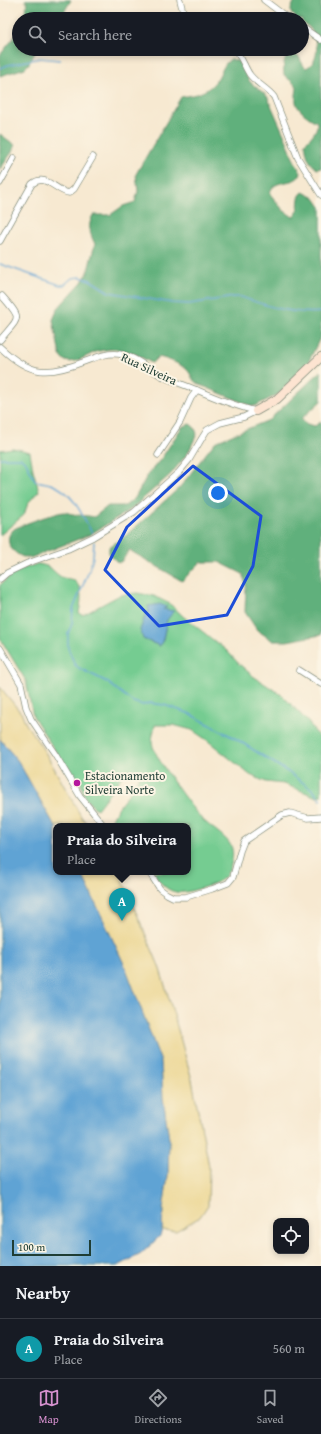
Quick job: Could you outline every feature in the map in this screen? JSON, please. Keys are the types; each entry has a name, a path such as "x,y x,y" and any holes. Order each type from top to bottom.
{"street":[{"path":"180,0 183,12"},
{"path":"264,0 280,12"},
{"path":"309,32 321,40"},
{"path":"240,56 251,76 274,96 298,158 321,195"},
{"path":"0,241 32,184 40,180 49,183 64,193 69,193 74,189 93,157"},
{"path":"0,183 14,158"},
{"path":"0,340 16,321 17,316 15,310 2,296"},
{"name":"Rua Silveira","path":"0,347 13,359 24,366 31,370 39,371 66,368 108,354 121,354 162,376 237,407 256,411"},
{"path":"0,579 11,571 28,563 68,548 93,536 134,512 179,472 189,460 208,430 220,423 244,417 276,399 321,357"},
{"path":"158,455 180,422 191,398 197,390"},
{"path":"0,648 21,684 26,707 31,719 55,754 80,796 102,823"},
{"path":"299,670 321,684"},
{"path":"151,875 160,889 173,897 186,896 217,887 228,883 234,877 242,846 249,837 286,813 297,814 308,818 321,817"}],"highlighted area":[{"path":"193,466 261,516 253,566 227,615 159,626 105,570 127,527"}],"green space":[{"path":"25,0 71,0 64,12 25,12 27,3"},
{"path":"295,0 321,0 321,168 317,169 309,160 305,143 315,131 317,122 301,111 297,105 297,86 284,75 284,62 288,56 297,56 306,68 311,65 317,50 315,38 309,27 309,12 291,12"},
{"path":"12,40 12,56 33,56 25,68 0,76 0,55"},
{"path":"231,59 238,61 250,82 267,96 293,158 301,173 294,180 275,186 270,194 283,210 293,217 298,212 299,198 303,192 315,198 321,207 321,336 307,365 279,394 255,406 251,406 198,384 193,380 187,369 175,362 158,357 152,363 131,352 115,349 99,351 73,362 63,360 60,355 53,320 58,308 82,282 87,274 95,244 90,230 90,223 93,215 110,215 123,206 135,202 138,191 136,174 181,97 199,93 213,85 226,64"},
{"path":"0,134 15,145 0,170"},
{"path":"321,371 321,401 301,419 307,424 315,426 321,422 321,635 287,641 273,641 257,630 245,612 246,586 243,574 219,562 201,562 182,581 129,550 122,561 118,563 109,554 109,547 128,534 180,487 215,442 269,420"},
{"path":"190,424 195,428 197,434 188,453 170,475 130,510 89,535 30,558 19,555 11,548 8,539 10,534 14,529 31,522 53,514 64,512 94,517 108,506 125,506 135,498 148,474 161,459 182,427"},
{"path":"13,448 30,452 39,491 28,503 24,515 0,535 0,450"},
{"path":"39,564 47,566 61,577 73,580 79,587 81,595 79,613 83,615 118,596 126,594 137,593 154,596 170,604 226,650 253,676 283,696 308,722 321,740 321,795 317,797 284,784 266,782 250,775 207,740 192,730 173,725 155,725 152,743 159,759 182,794 197,813 205,822 221,834 230,844 233,852 229,871 224,878 208,886 190,891 177,892 165,887 155,875 191,875 191,823 112,823 111,821 117,809 139,776 135,770 127,770 97,809 89,803 79,780 73,779 33,716 26,681 0,638 0,585 18,571","holes":["149,611 167,620 160,646 143,639 143,624"]}],"sand":[{"path":"0,687 22,714 26,724 45,752 82,818 87,823 53,823 18,761 0,739"},
{"path":"82,875 120,875 159,966 192,1080 209,1166 208,1205 200,1217 176,1231 162,1230 163,1209 168,1175 169,1139 163,1098 161,1062 125,966"}],"water":[{"path":"160,604 167,607 163,609 174,611 167,620 160,646 143,639 140,630 145,616 149,611 148,606"},
{"path":"0,739 18,761 53,823 53,875 82,875 125,966 161,1062 163,1098 169,1139 168,1175 163,1209 162,1230 160,1236 141,1254 118,1266 0,1266"}],"waterway":[{"path":"0,68 40,58 60,60"},
{"path":"0,264 60,285 64,285 72,278 80,277 90,280 109,292 172,303 189,304 241,297 290,311 310,313 321,312"},
{"path":"0,458 21,458 26,462 35,481 53,485 67,493 77,505 92,533"},
{"path":"94,542 93,557 89,571 73,609 72,624 68,633 68,648 75,665 107,682 133,702 143,705 150,703 164,705 188,713 238,740 312,789 321,800"}],"place":[{"name":"Estacionamento Silveira Norte","path":"77,783"},
{"name":"Praia do Silveira","path":"122,921"}]}
